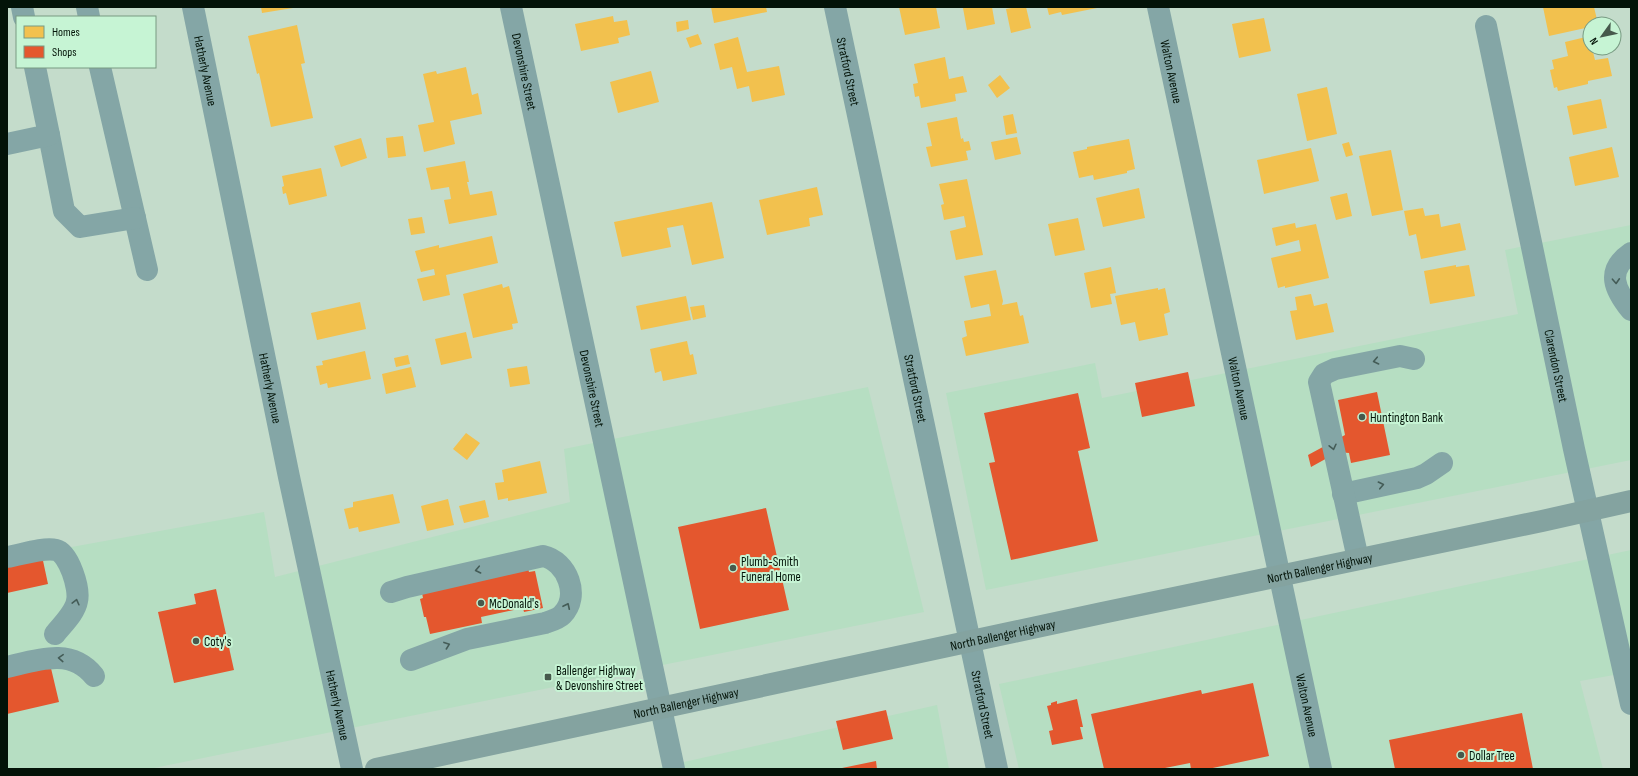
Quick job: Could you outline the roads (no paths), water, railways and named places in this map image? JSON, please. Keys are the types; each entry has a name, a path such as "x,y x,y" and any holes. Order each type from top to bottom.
{"main road":[{"name":"North Ballenger Highway","path":"376,769 1631,501"}],"street":[{"name":"Hatherly Avenue","path":"193,7 289,477 352,769"},
{"name":"Devonshire Street","path":"511,7 674,769"},
{"name":"Stratford Street","path":"835,7 997,769"},
{"name":"Walton Avenue","path":"1158,7 1321,769"},
{"name":"Clarendon Street","path":"1486,26 1588,511 1631,704"},
{"path":"35,68 64,211 80,226 135,218"},
{"path":"100,68 147,270"},
{"path":"7,144 49,135"},
{"path":"1631,253 1619,264 1615,276 1616,287 1631,310"},
{"path":"1358,559 1319,382 1328,372 1350,366 1400,356 1414,359"},
{"path":"1343,494 1417,478 1426,474 1442,463"},
{"path":"7,557 52,550 60,552 66,556 75,583 77,602 70,616 55,634"},
{"path":"391,592 543,556 553,559 558,563 569,581 570,599 565,611 558,618 545,623 467,639 411,660"},
{"path":"7,667 59,657 74,660 84,666 94,676"}],"place":[{"name":"Huntington Bank","path":"1362,417"},
{"name":"Plumb-Smith Funeral Home","path":"733,568"},
{"name":"McDonald's","path":"481,603"},
{"name":"Coty's","path":"196,641"},
{"name":"Ballenger Highway & Devonshire Street","path":"548,677"},
{"name":"Dollar Tree","path":"1461,755"}]}
